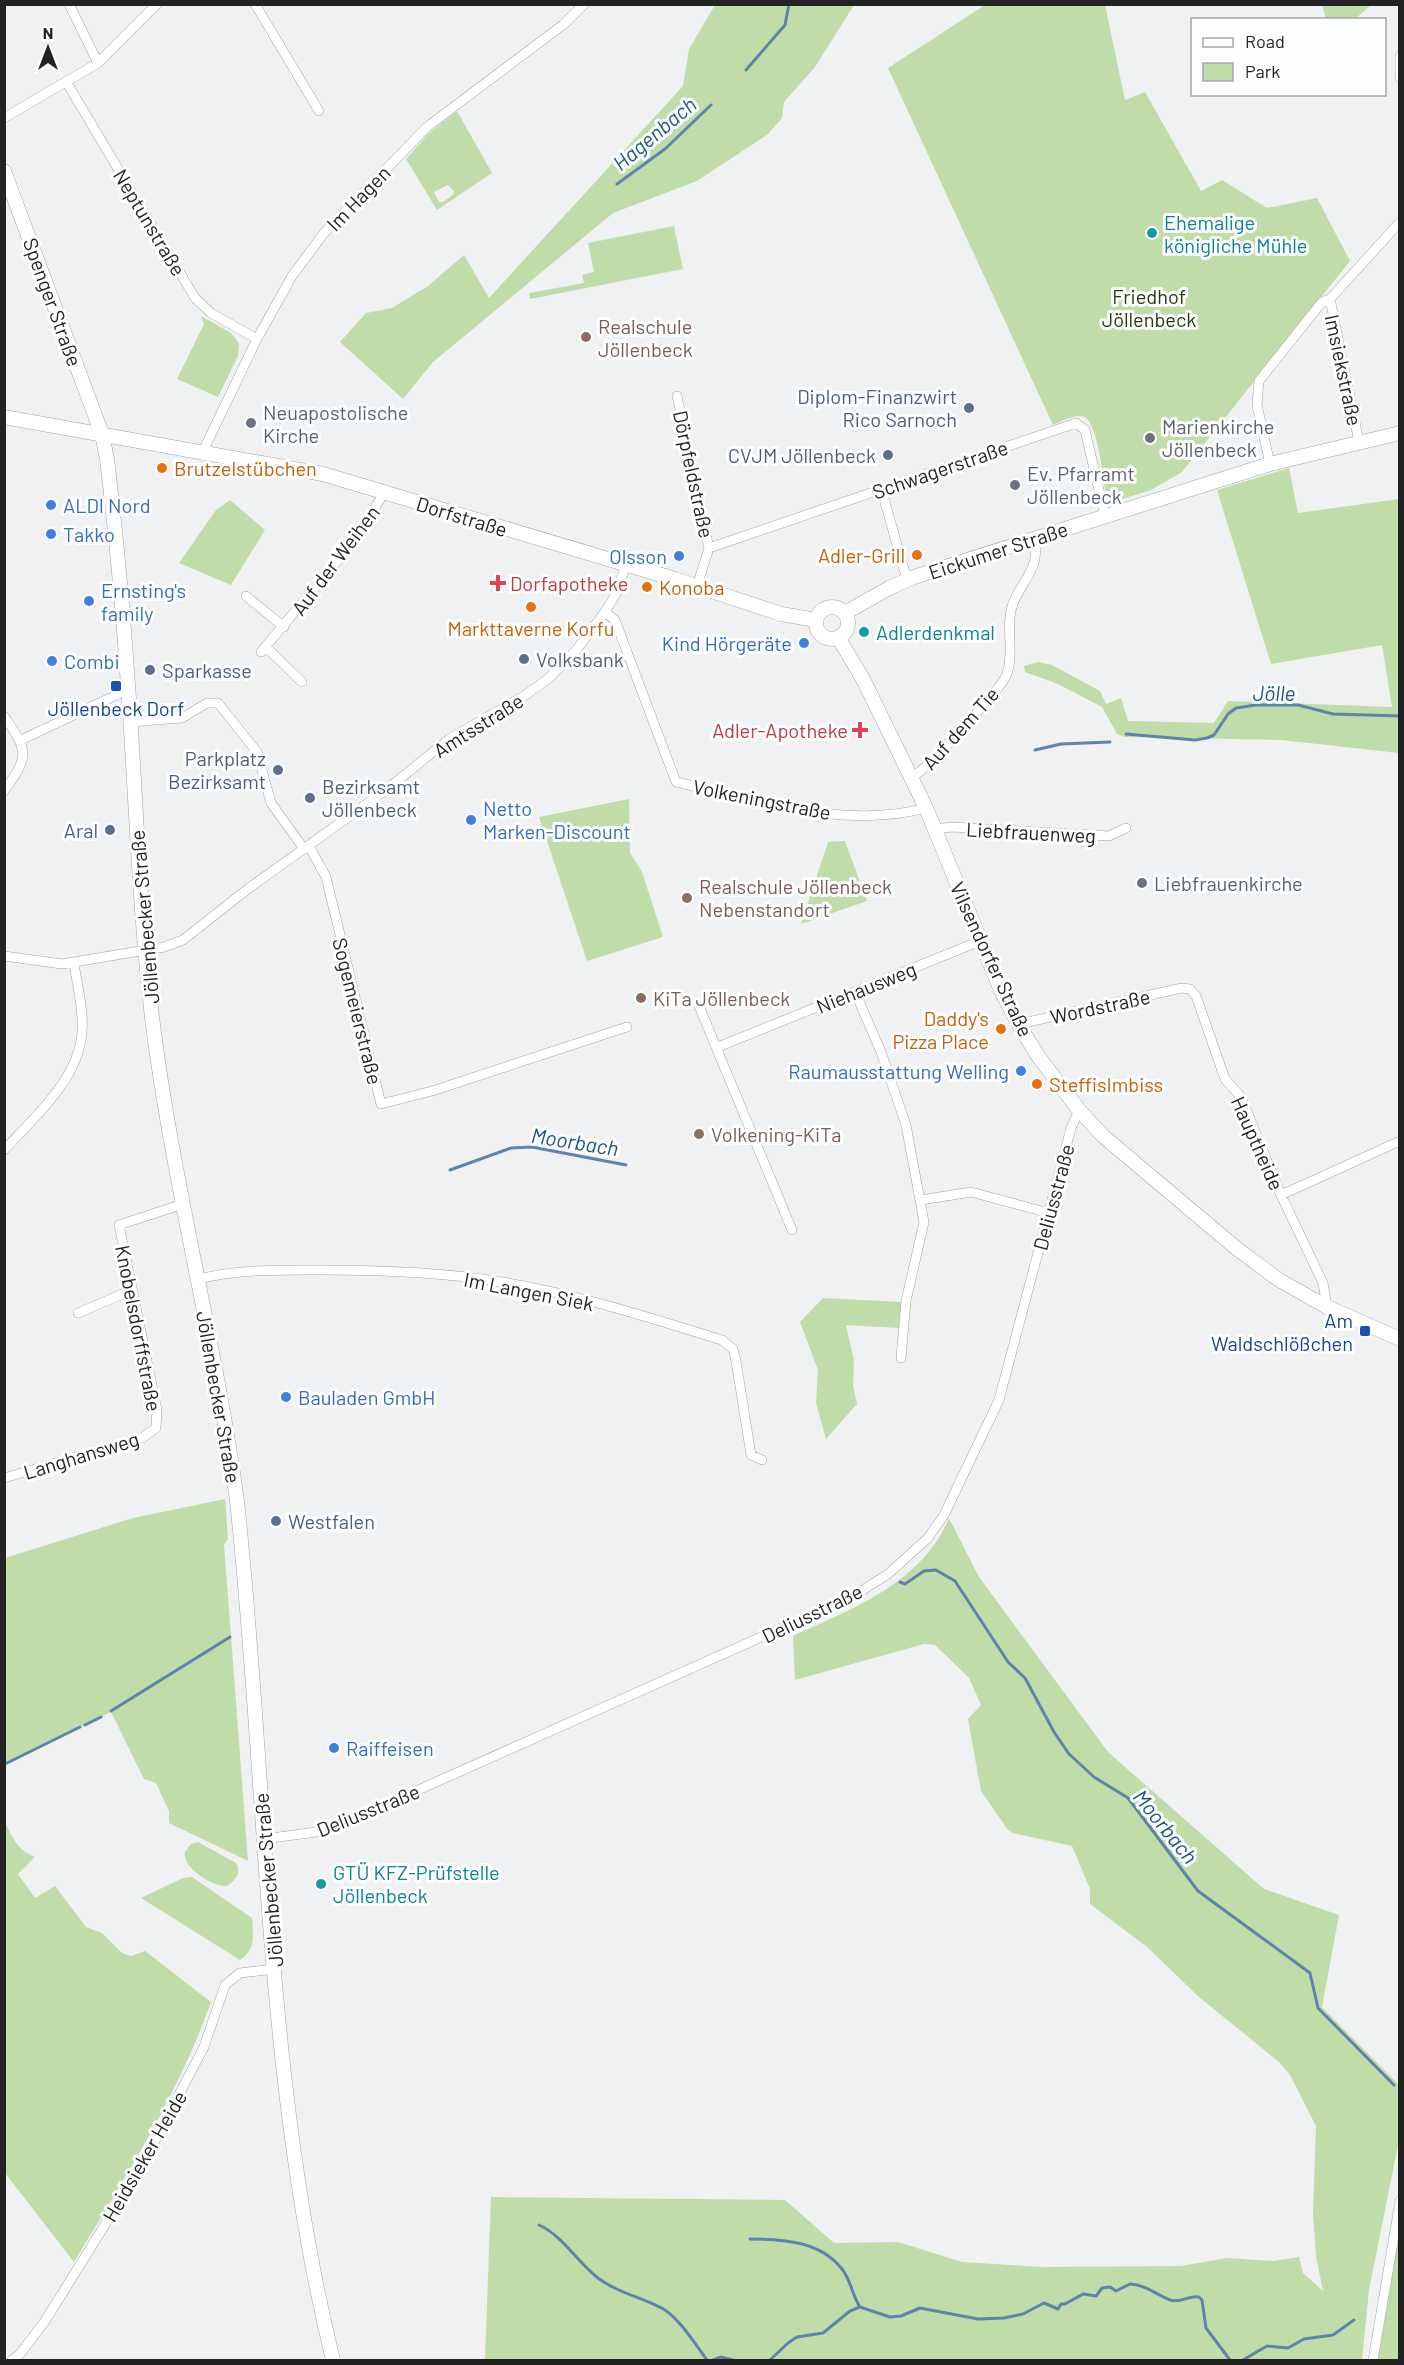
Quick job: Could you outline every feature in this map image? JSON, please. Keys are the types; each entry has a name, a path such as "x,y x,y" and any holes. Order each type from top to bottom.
{"main road":[{"name":"Spenger Straße","path":"4,171 102,434"},
{"name":"Dorfstraße","path":"4,417 323,474 627,564 781,614 816,620"},
{"name":"Eickumer Straße","path":"845,613 907,580 1270,464 1400,433"},
{"name":"Jöllenbecker Straße","path":"102,434 107,459 121,590 146,950 159,1069 222,1401 237,1502 274,1969 294,2153 312,2262 333,2361"},
{"path":"828,607 839,608 845,613 847,627 838,637 831,639 821,635 816,627 819,612 828,607"},
{"name":"Vilsendorfer Straße","path":"838,637 864,681 926,808 980,941 1020,1027 1038,1056 1080,1110 1103,1136 1236,1248 1279,1280 1327,1307 1400,1339"}],"street":[{"path":"69,4 98,63"},
{"path":"4,118 98,63 157,4"},
{"path":"255,4 319,111"},
{"name":"Im Hagen","path":"202,451 257,339 298,266 324,232 428,127 564,24 584,4"},
{"path":"1399,59 1400,78"},
{"name":"Neptunstraße","path":"67,83 195,298 211,314 257,339"},
{"name":"Imsiekstraße","path":"1270,464 1257,405 1259,381 1322,302 1330,299 1400,222"},
{"name":"Imsiekstraße","path":"1330,299 1359,442"},
{"name":"Dörpfeldstraße","path":"677,396 709,548 697,586"},
{"name":"Schwagerstraße","path":"709,548 1076,423 1085,430 1105,516"},
{"path":"881,488 907,580"},
{"name":"Auf der Weihen","path":"302,682 264,650 355,540 384,492"},
{"name":"Auf dem Tie","path":"911,778 920,774 940,753 1007,674 1009,618 1013,602 1035,566 1037,556 1034,539"},
{"name":"Amtsstraße","path":"4,956 52,964 74,963 146,950 183,940 386,790 449,739 524,696 548,679 578,649 605,612 617,592 627,564"},
{"name":"Auf der Weihen","path":"246,596 284,627"},
{"name":"Volkeningstraße","path":"605,612 615,620 676,782 836,815 911,812 926,808"},
{"path":"21,740 129,689"},
{"path":"130,722 182,718 205,704 218,703 257,752 271,803 306,847"},
{"path":"4,716 21,740 24,750 23,764 4,791"},
{"name":"Liebfrauenweg","path":"934,829 952,827 1109,836 1126,828"},
{"name":"Sogemeierstraße","path":"306,847 326,877 381,1104 432,1091 627,1027"},
{"name":"Niehausweg","path":"718,1047 980,941"},
{"path":"4,1150 69,1073 77,1058 82,1020 74,963"},
{"name":"Wordstraße","path":"1020,1027 1028,1022 1182,988"},
{"name":"Hauptheide","path":"1182,988 1190,989 1196,996 1225,1079 1241,1097 1281,1195 1323,1283 1327,1307"},
{"path":"855,992 881,1052 906,1125 921,1200 924,1231 906,1301 901,1358"},
{"path":"699,1006 718,1047 718,1054 764,1168 792,1230"},
{"name":"Deliusstraße","path":"264,1839 316,1832 360,1816 835,1604 888,1574 928,1539 944,1515 999,1400 1071,1128 1080,1110"},
{"path":"1281,1195 1400,1141"},
{"path":"921,1200 971,1192 1049,1213"},
{"name":"Knobelsdorffstraße","path":"156,1428 158,1410 119,1225 183,1204"},
{"name":"Im Langen Siek","path":"199,1279 244,1270 351,1270 421,1273 501,1281 570,1295 722,1340 733,1349 752,1455 762,1460"},
{"path":"78,1313 132,1290"},
{"name":"Langhansweg","path":"4,1478 142,1438 156,1428"},
{"name":"Heidsieker Heide","path":"12,2361 45,2321 141,2167 204,2047 225,1985 240,1973 274,1969"},
{"path":"1373,2361 1400,2200"}],"green space":[{"path":"1322,4 1371,5 1356,18 1326,18"},
{"path":"715,5 854,5 815,67 784,102 782,118 768,134 697,181 613,213 433,362 403,399 340,342 366,313 392,308 428,286 464,255 489,298 683,86 689,49"},
{"name":"Friedhof Jöllenbeck","path":"985,5 1105,5 1125,100 1145,92 1201,191 1222,180 1267,208 1317,198 1350,261 1182,472 1151,490 1110,503 1107,502 1094,431 1089,422 1081,416 1068,418 1053,425 888,68"},
{"path":"457,111 492,173 437,210 406,159 428,134","holes":["448,185 454,191 453,195 443,202 439,202 434,192"]},
{"path":"674,226 683,269 530,299 529,293 584,283 582,275 594,272 588,243"},
{"path":"201,316 231,333 239,343 238,356 218,397 177,379 204,324"},
{"path":"1289,468 1298,513 1399,499 1399,753 1281,740 1125,737 1117,734 1102,707 1058,684 1025,672 1024,666 1039,662 1052,665 1100,691 1106,704 1121,698 1128,721 1214,723 1228,701 1392,707 1382,645 1271,664 1217,490"},
{"path":"230,500 265,530 231,585 179,563 216,510"},
{"path":"629,799 630,853 642,872 663,937 587,961 539,817"},
{"path":"845,841 867,901 801,924 828,842"},
{"path":"823,1298 901,1302 899,1328 846,1325 854,1360 853,1385 857,1404 826,1439 816,1403 818,1370 800,1322"},
{"path":"225,1499 228,1539 224,1544 248,1861 169,1823 169,1811 156,1783 144,1779 111,1712 5,1763 5,1558 133,1518"},
{"path":"949,1518 979,1577 1108,1752 1264,1889 1339,1915 1322,2007 1399,2085 1399,2140 1369,2290 1362,2360 485,2360 491,2197 785,2200 834,2243 898,2242 962,2262 1041,2267 1181,2266 1227,2258 1273,2261 1299,2257 1303,2273 1323,2291 1316,2256 1313,2213 1316,2126 1290,2075 1279,2062 1199,1997 1147,1947 1090,1904 1090,1889 1072,1846 1008,1830 981,1791 968,1719 981,1705 969,1678 935,1645 924,1644 795,1680 793,1636 861,1604 903,1577 922,1560 937,1541"},
{"path":"5,1822 20,1847 35,1857 18,1874 35,1898 55,1886 86,1927 102,1933 122,1953 131,1956 145,1951 211,2002 167,2103 74,2262 5,2173"},
{"path":"198,1842 236,1863 238,1873 230,1884 221,1885 207,1880 188,1864 185,1852 191,1844"},
{"path":"192,1877 252,1918 251,1947 240,1960 141,1898 183,1878"},
{"path":"1399,2235 1399,2360 1378,2360"}],"waterway":[{"name":"Hagenbach","path":"746,70 785,25 789,4"},
{"name":"Hagenbach","path":"617,184 665,149 711,105"},
{"name":"Jölle","path":"1126,734 1195,740 1207,738 1214,735 1228,714 1236,708 1256,705 1298,705 1333,714 1400,716"},
{"name":"Jölle","path":"1035,750 1061,744 1110,742"},
{"name":"Moorbach","path":"450,1170 511,1148 532,1147 626,1165"},
{"name":"Moorbach","path":"900,1582 905,1584 924,1571 936,1570 955,1581 1008,1662 1025,1678 1054,1732 1069,1754 1094,1777 1128,1798 1198,1891 1310,1973 1318,2008 1394,2085"},
{"path":"111,1711 230,1637"},
{"path":"85,1725 101,1717"},
{"path":"7,1763 80,1727"},
{"path":"539,2225 563,2242 598,2278 614,2288 665,2310 688,2334 707,2360"},
{"path":"750,2239 788,2241 823,2252 845,2273 860,2307"},
{"path":"770,2360 797,2337 823,2333 850,2311 860,2307 890,2317 901,2316 920,2308 978,2319 1004,2318 1023,2314 1044,2303 1058,2309 1061,2304 1083,2294 1096,2296 1102,2288 1110,2287 1116,2291 1130,2284 1146,2288 1173,2301 1199,2297 1202,2300 1206,2328 1230,2360"},
{"path":"1243,2360 1267,2346 1288,2348 1304,2339 1333,2335 1354,2320"},
{"path":"713,2360 721,2357 733,2360"}],"place":[{"name":"Ehemalige königliche Mühle","path":"1152,233"},
{"name":"Realschule Jöllenbeck","path":"586,337"},
{"name":"Diplom-Finanzwirt Rico Sarnoch","path":"969,408"},
{"name":"Neuapostolische Kirche","path":"251,423"},
{"name":"Marienkirche Jöllenbeck","path":"1150,438"},
{"name":"CVJM Jöllenbeck","path":"888,455"},
{"name":"Brutzelstübchen","path":"162,468"},
{"name":"Ev. Pfarramt Jöllenbeck","path":"1015,485"},
{"name":"ALDI Nord","path":"51,505"},
{"name":"Takko","path":"51,534"},
{"name":"Adler-Grill","path":"917,555"},
{"name":"Olsson","path":"679,556"},
{"name":"Dorfapotheke","path":"498,583"},
{"name":"Konoba","path":"647,587"},
{"name":"Ernsting's family","path":"89,601"},
{"name":"Markttaverne Korfu","path":"531,607"},
{"name":"Adlerdenkmal","path":"864,632"},
{"name":"Kind Hörgeräte","path":"804,643"},
{"name":"Volksbank","path":"524,659"},
{"name":"Combi","path":"52,661"},
{"name":"Sparkasse","path":"150,670"},
{"name":"Jöllenbeck Dorf","path":"116,686"},
{"name":"Adler-Apotheke","path":"860,730"},
{"name":"Parkplatz Bezirksamt","path":"278,770"},
{"name":"Bezirksamt Jöllenbeck","path":"310,798"},
{"name":"Netto Marken-Discount","path":"471,820"},
{"name":"Aral","path":"110,830"},
{"name":"Liebfrauenkirche","path":"1142,883"},
{"name":"Realschule Jöllenbeck Nebenstandort","path":"687,898"},
{"name":"KiTa Jöllenbeck","path":"641,998"},
{"name":"Daddy's Pizza Place","path":"1001,1029"},
{"name":"Raumausstattung Welling","path":"1021,1071"},
{"name":"SteffisImbiss","path":"1037,1084"},
{"name":"Volkening-KiTa","path":"699,1134"},
{"name":"Am Waldschlößchen","path":"1365,1331"},
{"name":"Bauladen GmbH","path":"286,1397"},
{"name":"Westfalen","path":"276,1521"},
{"name":"Raiffeisen","path":"334,1748"},
{"name":"GTÜ KFZ-Prüfstelle Jöllenbeck","path":"321,1884"}]}
